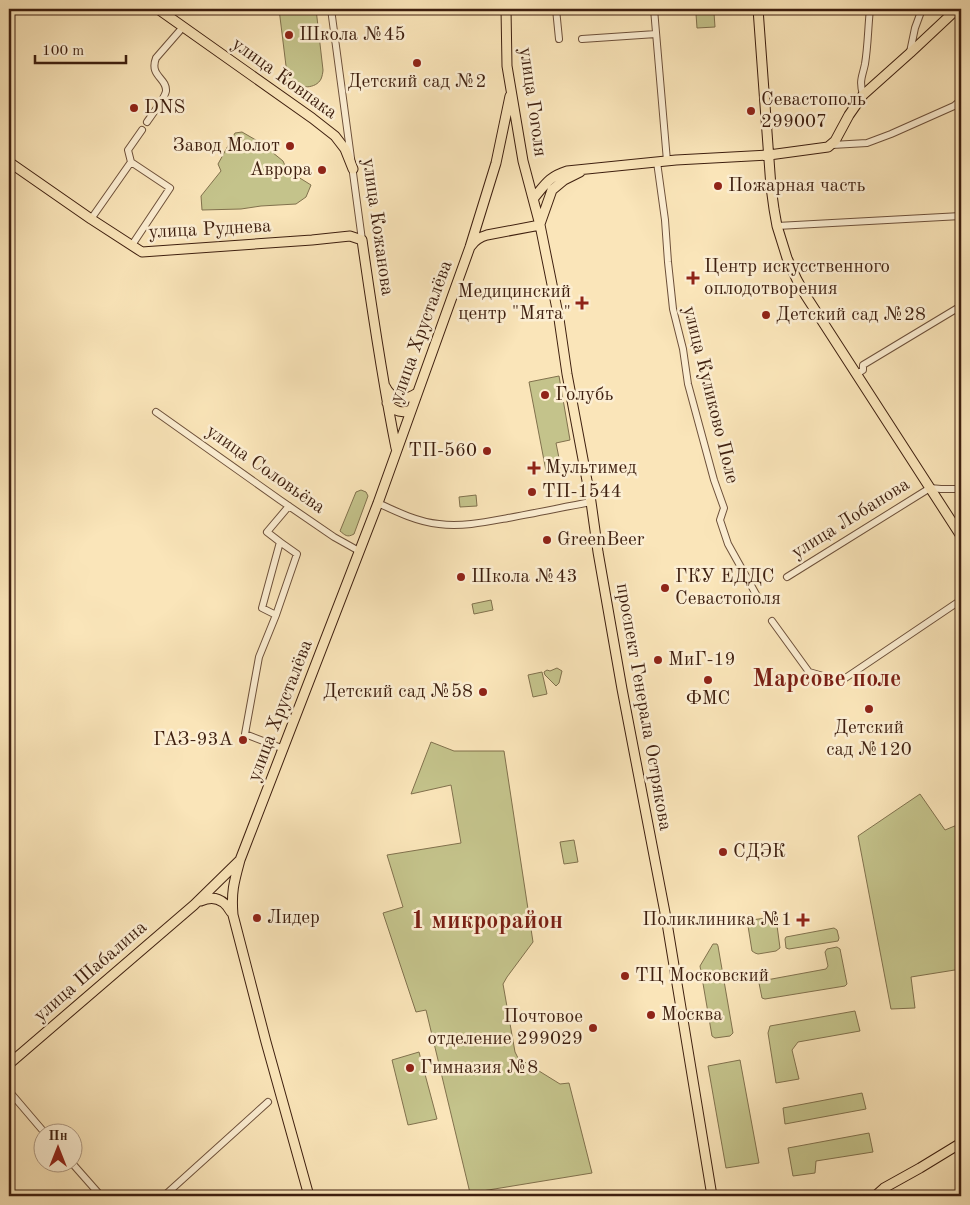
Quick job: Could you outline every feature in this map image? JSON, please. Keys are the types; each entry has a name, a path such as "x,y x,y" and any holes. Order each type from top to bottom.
{"main road":[{"name":"улица Ковпака","path":"158,9 335,136 345,149 353,169"},
{"name":"улица Гоголя","path":"506,9 507,66 510,86 523,161 540,225"},
{"path":"758,9 772,194 777,226 787,258 806,296 961,536"},
{"path":"524,228 531,218 532,199 547,181 567,171 667,161 768,155 823,149 832,145 848,115 863,95 957,9"},
{"name":"улица Хрусталёва","path":"309,1196 233,915 232,888 240,860 378,503 470,247 496,163 510,97 510,86"},
{"name":"улица Руднева","path":"9,162 142,252 350,236 362,240"},
{"path":"528,181 540,190 552,190 564,180 590,169"},
{"path":"540,225 552,190"},
{"name":"улица Хрусталёва","path":"470,247 474,241 487,234 540,225"},
{"name":"проспект Генерала Острякова","path":"540,225 592,502 598,552 622,689 667,923 712,1196"},
{"name":"улица Кожанова","path":"362,240 383,384 396,449"},
{"path":"383,384 387,391 402,399 410,397 417,392"},
{"path":"387,404 398,412 411,410"},
{"name":"улица Шабалина","path":"9,1064 194,905 240,860"},
{"path":"208,892 224,886 232,888"},
{"name":"улица Шабалина","path":"194,905 208,898 217,898 226,904 233,915"},
{"path":"875,1196 884,1188 961,1142"}],"street":[{"name":"улица Кожанова","path":"331,9 362,240"},
{"path":"556,9 559,39"},
{"path":"654,9 667,161"},
{"path":"863,95 861,77 865,64 870,9"},
{"path":"910,53 915,28 922,9"},
{"path":"147,122 165,94 166,88 154,70 154,63 156,58 183,26"},
{"path":"582,39 656,34"},
{"path":"832,145 867,143 958,106 961,100"},
{"path":"132,245 170,188 131,162 128,150 142,130"},
{"path":"92,219 131,162"},
{"name":"улица Куликово Поле","path":"657,162 665,220 672,310 683,349 688,384 714,480 724,508 720,520 728,544 757,596"},
{"path":"777,226 961,216"},
{"name":"улица Руднева","path":"350,236 360,230"},
{"path":"857,374 863,370 863,365 961,306"},
{"name":"улица Соловьёва","path":"156,412 334,537 358,551"},
{"name":"улица Лобанова","path":"786,578 930,488 961,489"},
{"path":"378,503 425,522 455,525 484,522 592,502"},
{"path":"284,749 245,734 259,657 297,554 267,532 289,506"},
{"path":"276,615 262,608 280,542"},
{"path":"772,621 809,672 841,681 961,600"},
{"path":"9,1091 35,1122"},
{"path":"164,1196 268,1102"},
{"path":"80,1172 101,1196"}],"shaded area":[{"path":"279,9 316,9 323,70 321,79 315,85 307,87 298,86 291,82 287,74"},
{"path":"714,13 715,27 697,28 696,14"},
{"path":"242,132 261,143 283,161 287,170 311,185 306,197 296,204 202,210 201,196 221,171 218,164 235,133"},
{"path":"559,376 570,440 556,443 561,468 546,471 529,382"},
{"path":"361,490 366,492 368,496 354,534 346,536 340,531 356,492"},
{"path":"476,495 477,506 460,507 459,497"},
{"path":"491,600 493,610 474,614 472,604"},
{"path":"557,668 562,671 559,683 556,686 544,672"},
{"path":"542,672 547,694 533,697 528,675"},
{"path":"431,742 454,751 504,751 533,942 503,984 515,1052 518,1058 560,1084 569,1083 592,1173 470,1193 426,1010 416,1012 383,913 403,907 387,855 461,843 451,785 411,794"},
{"path":"920,794 945,830 957,825 961,833 961,969 911,977 915,1008 891,1009 858,836"},
{"path":"574,840 578,862 564,864 560,842"},
{"path":"776,918 780,948 776,951 755,953 752,951 748,926 751,920"},
{"path":"834,928 837,930 838,941 786,948 786,937"},
{"path":"713,944 718,946 733,1033 730,1036 715,1038 712,1036 700,966"},
{"path":"837,947 840,949 847,984 845,986 762,998 759,983 761,981 826,969 828,966 825,952 827,949"},
{"path":"855,1011 860,1031 798,1042 792,1050 799,1079 776,1083 768,1033 770,1026"},
{"path":"419,1052 437,1119 408,1125 392,1060"},
{"path":"740,1060 759,1163 726,1168 708,1066"},
{"path":"862,1093 866,1109 785,1124 783,1108"},
{"path":"869,1133 873,1152 816,1161 815,1173 793,1176 788,1148"}],"place":[{"name":"Школа №45","path":"289,35"},
{"name":"Детский сад №2","path":"417,63"},
{"name":"DNS","path":"134,108"},
{"name":"Севастополь 299007","path":"751,111"},
{"name":"Завод Молот","path":"290,146"},
{"name":"Аврора","path":"322,170"},
{"name":"Пожарная часть","path":"718,186"},
{"name":"Центр искусственного оплодотворения","path":"693,278"},
{"name":"Медицинский центр \"Мята\"","path":"582,303"},
{"name":"Детский сад №28","path":"766,315"},
{"name":"Голубь","path":"545,395"},
{"name":"ТП-560","path":"487,451"},
{"name":"Мультимед","path":"534,468"},
{"name":"ТП-1544","path":"532,492"},
{"name":"GreenBeer","path":"547,540"},
{"name":"Школа №43","path":"461,577"},
{"name":"ГКУ ЕДДС Севастополя","path":"665,588"},
{"name":"МиГ-19","path":"658,660"},
{"name":"ФМС","path":"708,680"},
{"name":"Детский сад №58","path":"483,692"},
{"name":"Детский сад №120","path":"869,709"},
{"name":"ГАЗ-93А","path":"243,740"},
{"name":"СДЭК","path":"723,852"},
{"name":"Лидер","path":"257,918"},
{"name":"Поликлиника №1","path":"803,920"},
{"name":"ТЦ Московский","path":"625,976"},
{"name":"Москва","path":"651,1015"},
{"name":"Почтовое отделение 299029","path":"593,1028"},
{"name":"Гимназия №8","path":"410,1068"}],"district":[{"name":"Марсове поле","path":"827,680"},
{"name":"1 микрорайон","path":"487,922"}]}
